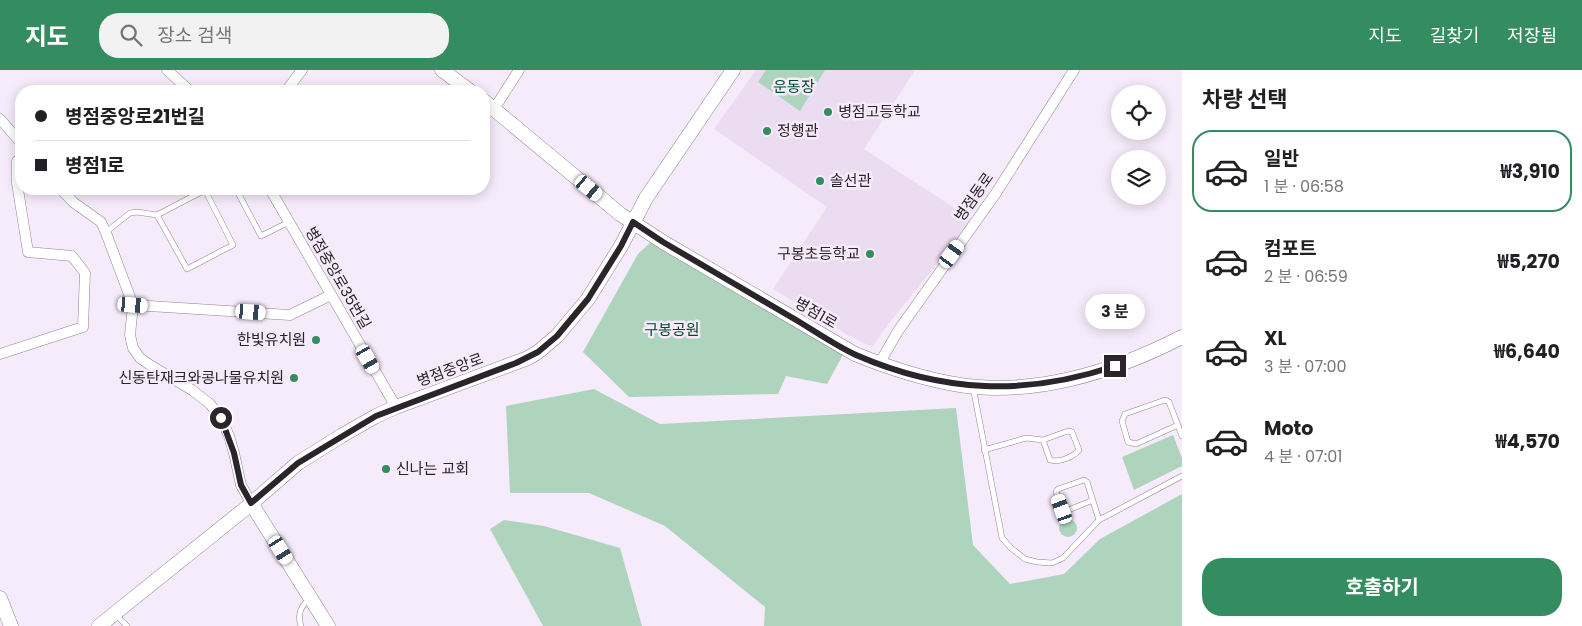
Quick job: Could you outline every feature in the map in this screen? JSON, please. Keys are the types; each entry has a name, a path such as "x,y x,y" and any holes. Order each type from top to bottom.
{"street":[{"path":"167,70 183,85"},
{"path":"291,85 302,70"},
{"path":"442,70 462,85"},
{"path":"490,104 519,70"},
{"name":"병점중앙로","path":"99,626 298,463 340,436 396,407 516,363 548,345 588,299 621,246 646,198 733,70"},
{"name":"병점동로","path":"879,364 898,331 996,193 1074,70"},
{"name":"병점1로","path":"490,106 620,214 663,242 855,354 879,364 954,385 1017,387 1099,372 1131,361 1182,337"},
{"path":"0,119 15,136"},
{"path":"0,354 83,327 85,272 72,256 28,252 19,195"},
{"path":"67,195 73,202 101,222 106,232 133,305 130,335 133,348 140,358 192,390 210,404 221,418 234,453 241,485 328,626"},
{"name":"병점중앙로35번길","path":"273,195 396,407"},
{"path":"133,305 290,315 331,295"},
{"path":"1,602 12,626"}],"lane":[{"path":"106,232 130,213 137,212 157,215 195,195"},
{"path":"157,215 187,269 233,245 209,195"},
{"path":"239,195 261,236 289,222"},
{"path":"973,386 1002,538 1024,559 1037,562 1052,562 1063,558 1099,520 1182,476"},
{"path":"1178,425 1136,444 1128,442 1122,421 1125,414 1165,400 1169,402 1178,425 1182,436"},
{"path":"984,450 1026,438 1043,440 1068,431 1072,432 1079,450 1075,455 1055,462 1050,460 1043,440"},
{"path":"1093,500 1066,511 1062,509 1056,492 1058,489 1084,480 1087,482 1093,500 1099,520"},
{"path":"301,626 299,610 310,598"},
{"path":"115,613 127,626"}],"shaded area":[{"path":"756,70 915,70 864,149 973,220 889,323 872,347 846,334 773,289 827,207 714,129"}],"green space":[{"name":"운동장","path":"766,70 825,70 800,111 758,82"},
{"name":"구봉공원","path":"652,241 843,355 827,384 786,376 778,394 629,397 583,352 638,254"},
{"path":"594,389 660,424 956,408 973,545 1010,584 1064,574 1100,539 1182,494 1182,626 764,626 765,607 665,526 589,493 510,493 506,406"},
{"path":"1173,435 1182,458 1182,466 1134,490 1122,457"},
{"path":"1068,519 1074,522 1077,528 1074,534 1068,537 1062,534 1059,528 1062,522"},
{"path":"504,520 544,526 620,548 642,626 543,626 490,529"}],"place":[{"name":"병점고등학교","path":"828,112"},
{"name":"정행관","path":"767,131"},
{"name":"솔선관","path":"820,181"},
{"name":"구봉초등학교","path":"870,254"},
{"name":"한빛유치원","path":"316,340"},
{"name":"신동탄재크와콩나물유치원","path":"294,378"},
{"name":"신나는 교회","path":"386,469"}],"route":[{"path":"221,418 229,436 241,485 251,503 298,463 376,416 516,363 528,358 548,345 588,299 621,246 633,222 663,242 855,354 912,374 954,385 992,388 1040,384 1099,372 1115,366"}]}
